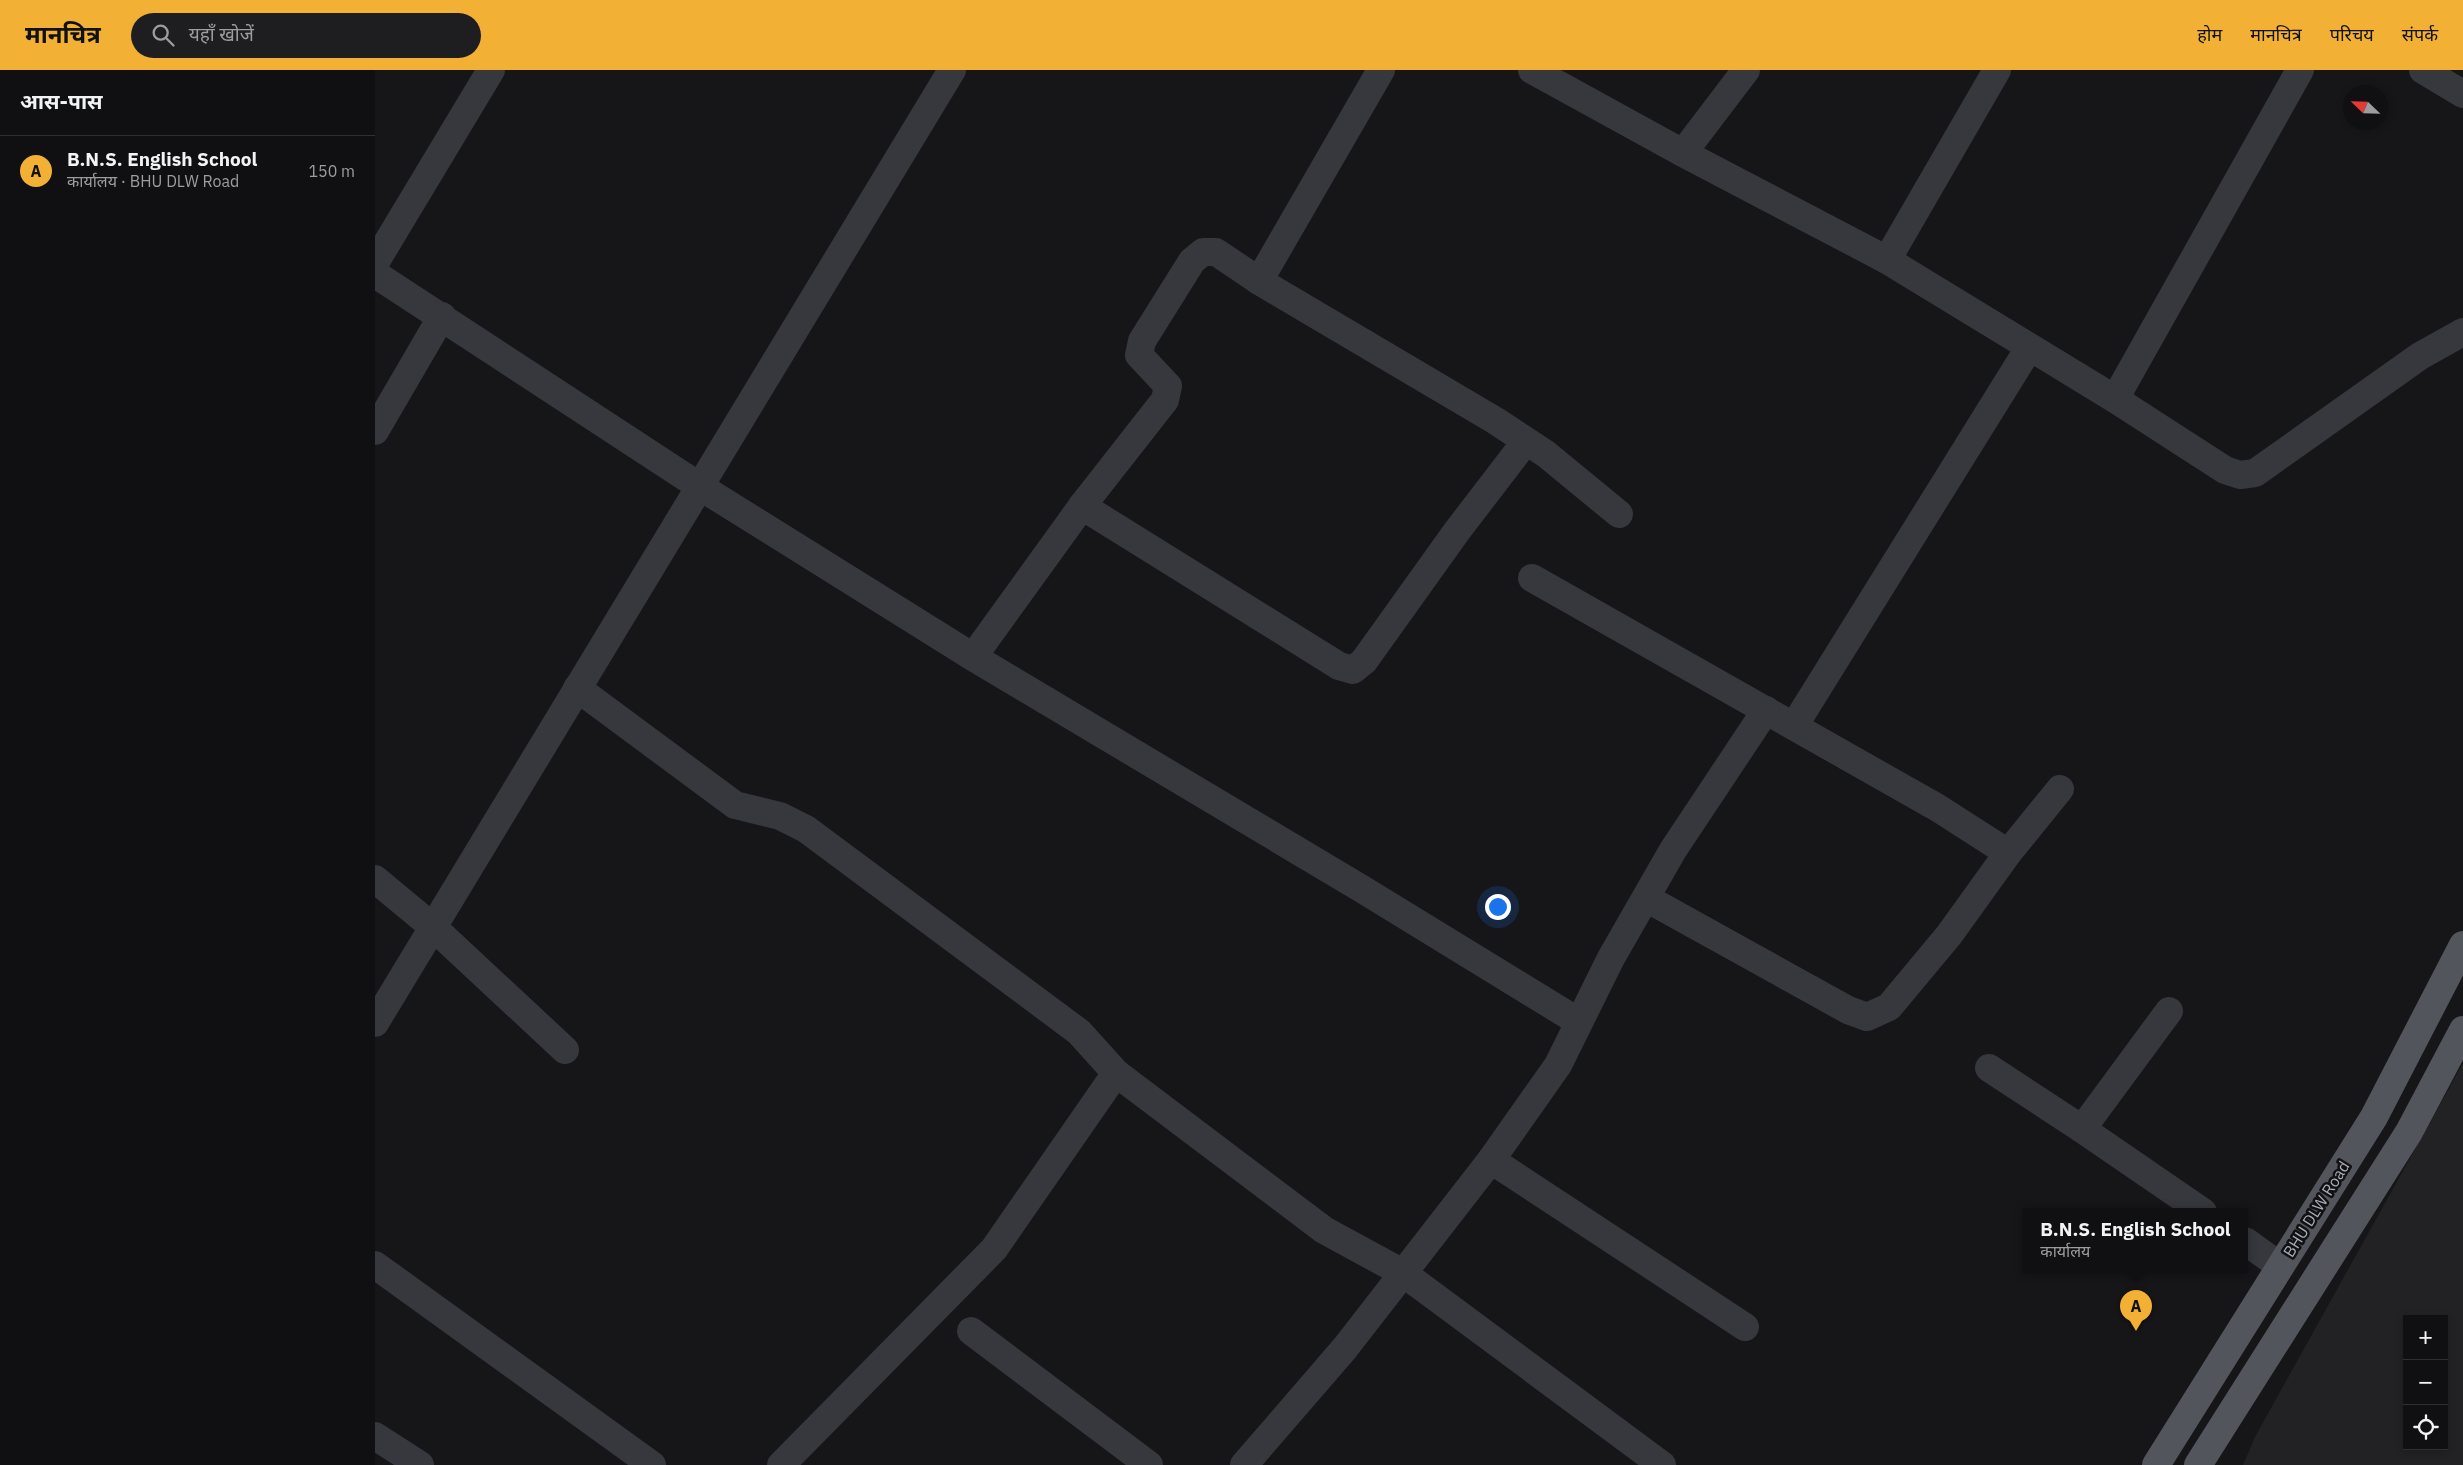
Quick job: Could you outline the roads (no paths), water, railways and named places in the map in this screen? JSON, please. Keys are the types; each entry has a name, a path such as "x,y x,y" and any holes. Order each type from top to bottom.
{"main road":[{"name":"BHU DLW Road","path":"2156,1465 2374,1117 2463,945"},
{"path":"2198,1465 2409,1132 2463,1030"}],"street":[{"path":"375,263 491,70"},
{"path":"375,1024 952,70"},
{"path":"1259,281 1381,70"},
{"path":"1532,70 1568,78 1683,153 1887,260 2115,399 2225,470 2240,475 2255,473 2419,356 2463,332"},
{"path":"1683,153 1746,70"},
{"path":"1887,260 1997,70"},
{"path":"2115,399 2300,70"},
{"path":"2423,70 2463,94"},
{"path":"973,657 1082,506 1165,400 1168,386 1139,356 1142,340 1191,261 1203,252 1216,252 1259,281 1526,441 1546,454 1619,514"},
{"path":"375,274 442,316 699,486 973,657 1371,894 1579,1022"},
{"path":"375,431 442,316"},
{"path":"1794,726 2029,348"},
{"path":"1082,506 1339,666 1353,670 1364,661 1457,531 1526,441"},
{"path":"1532,578 1938,808 2008,853"},
{"path":"577,688 735,805 780,816 806,829 1079,1032 1116,1073 1324,1230 1403,1273 1662,1465"},
{"path":"1244,1465 1345,1348 1491,1160 1558,1065 1611,958 1673,850 1766,710"},
{"path":"1646,898 1848,1010 1867,1016 1889,1007 1949,936 2008,853 2059,789"},
{"path":"375,879 434,928 565,1050"},
{"path":"2082,1129 2169,1012"},
{"path":"1989,1068 2197,1208"},
{"path":"781,1465 994,1249 1116,1073"},
{"path":"1491,1160 1745,1328"},
{"path":"2248,1244 2280,1266"},
{"path":"375,1265 653,1465"},
{"path":"971,1331 1149,1465"},
{"path":"375,1436 420,1465"}],"place":[{"name":"B.N.S. English School","path":"2136,1331"}]}
